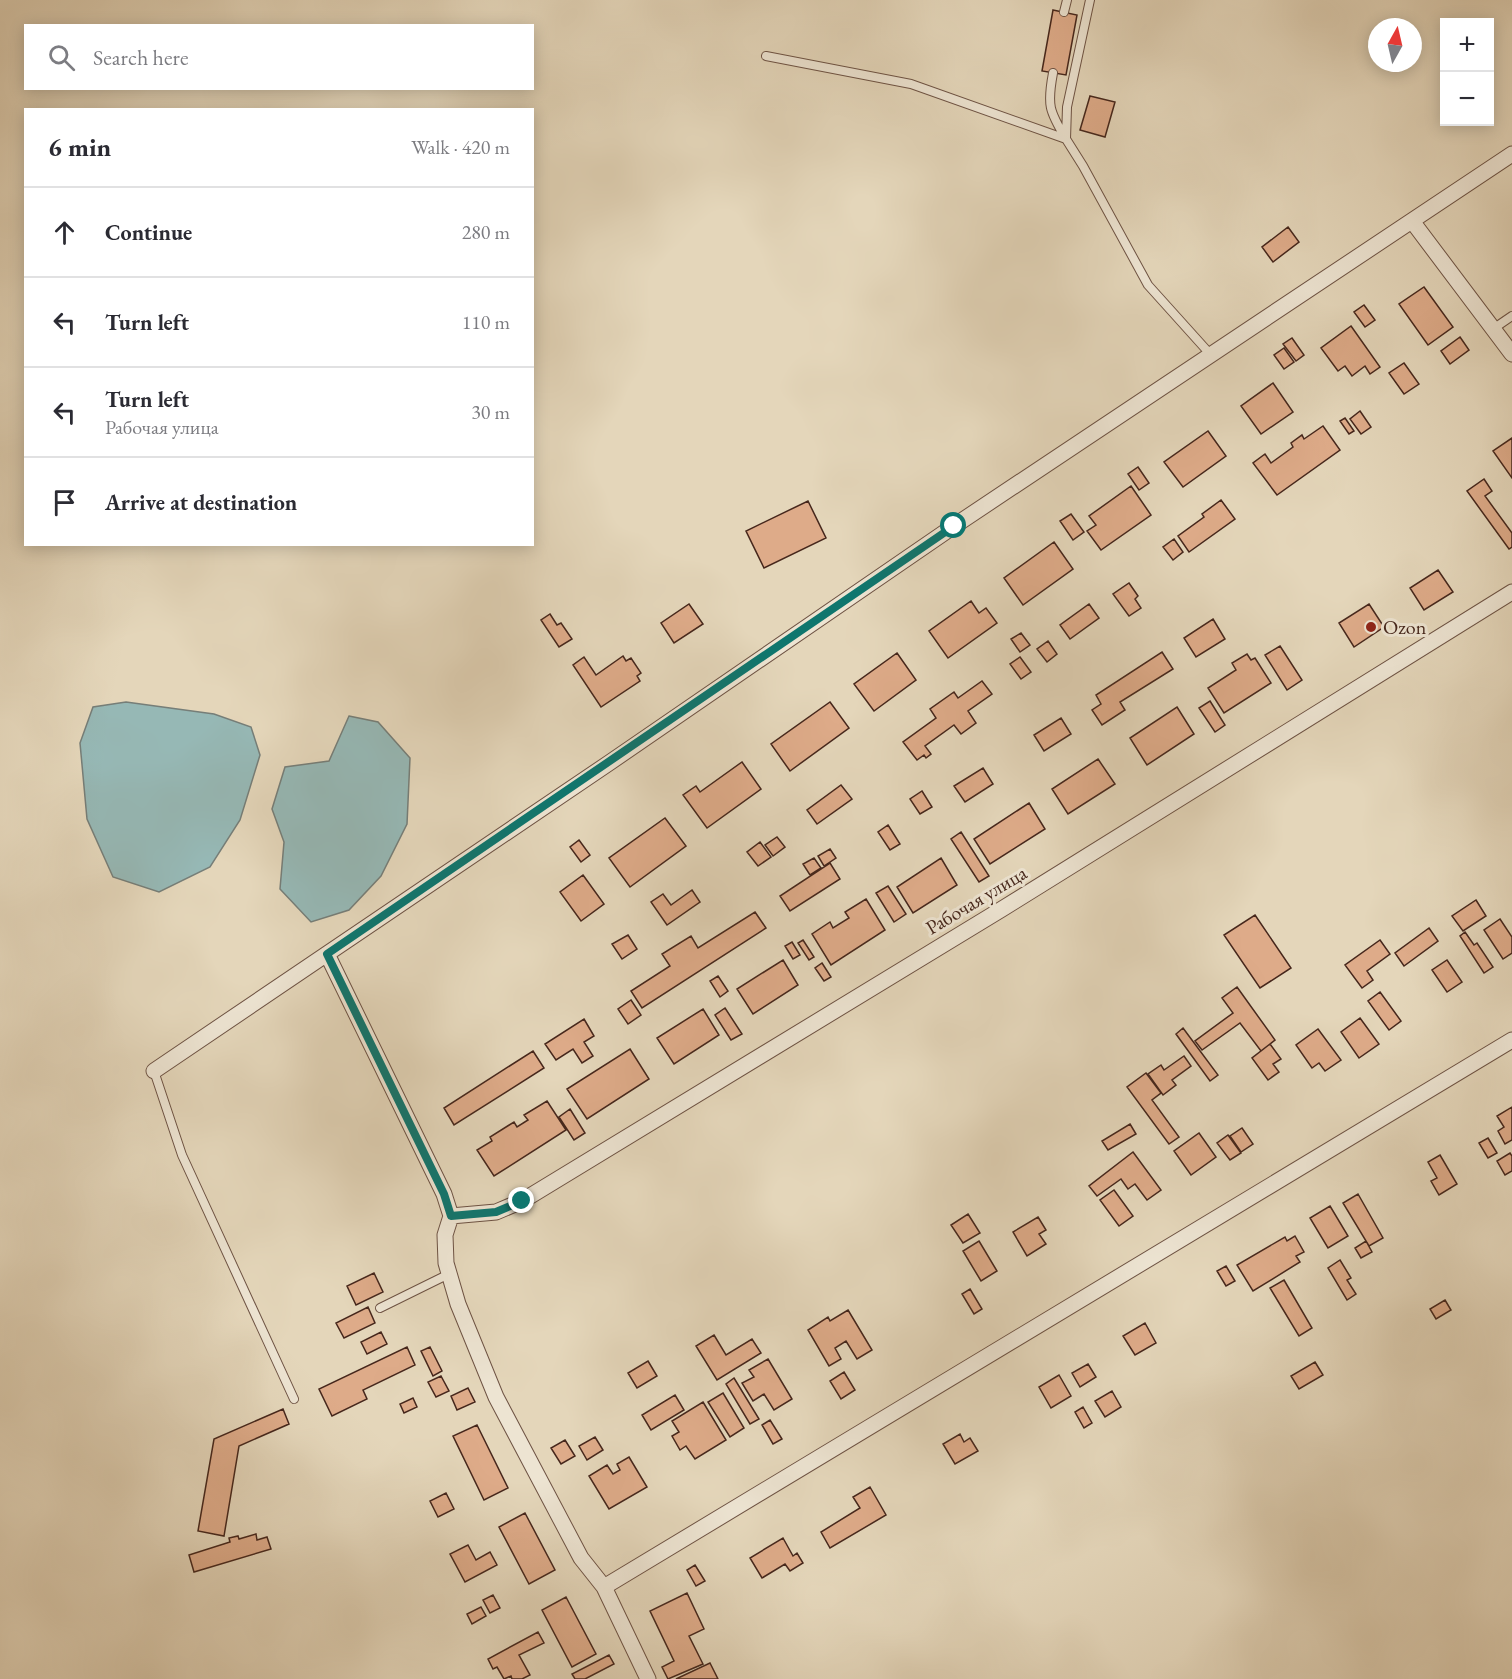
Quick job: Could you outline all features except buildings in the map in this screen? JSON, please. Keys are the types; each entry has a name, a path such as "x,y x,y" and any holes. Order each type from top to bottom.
{"street":[{"path":"154,1071 954,526 1512,154"},
{"path":"1412,221 1512,354"},
{"name":"Рабочая улица","path":"451,1216 496,1212 522,1201 1002,909 1512,592"},
{"path":"327,954 444,1194 451,1216 445,1235 446,1263 458,1304 496,1397 581,1558 604,1587 648,1679"},
{"path":"604,1587 1512,1040"}],"lane":[{"path":"1064,12 1067,0"},
{"path":"1066,139 1067,106 1090,0"},
{"path":"766,56 911,84 1066,139"},
{"path":"1053,73 1049,98 1052,116 1083,166 1148,285 1211,355"},
{"path":"1493,329 1512,316"},
{"path":"154,1071 182,1155 294,1399"},
{"path":"380,1308 449,1274"}],"water":[{"path":"126,702 214,714 251,727 260,755 240,820 210,867 159,892 113,877 87,819 80,743 93,707"},
{"path":"349,716 378,722 410,758 407,824 381,876 349,910 311,922 280,889 284,842 272,809 285,767 329,761"}],"place":[{"name":"Ozon","path":"1371,627"}],"route":[{"path":"522,1201 496,1212 451,1216 444,1194 327,954 954,526"}]}
